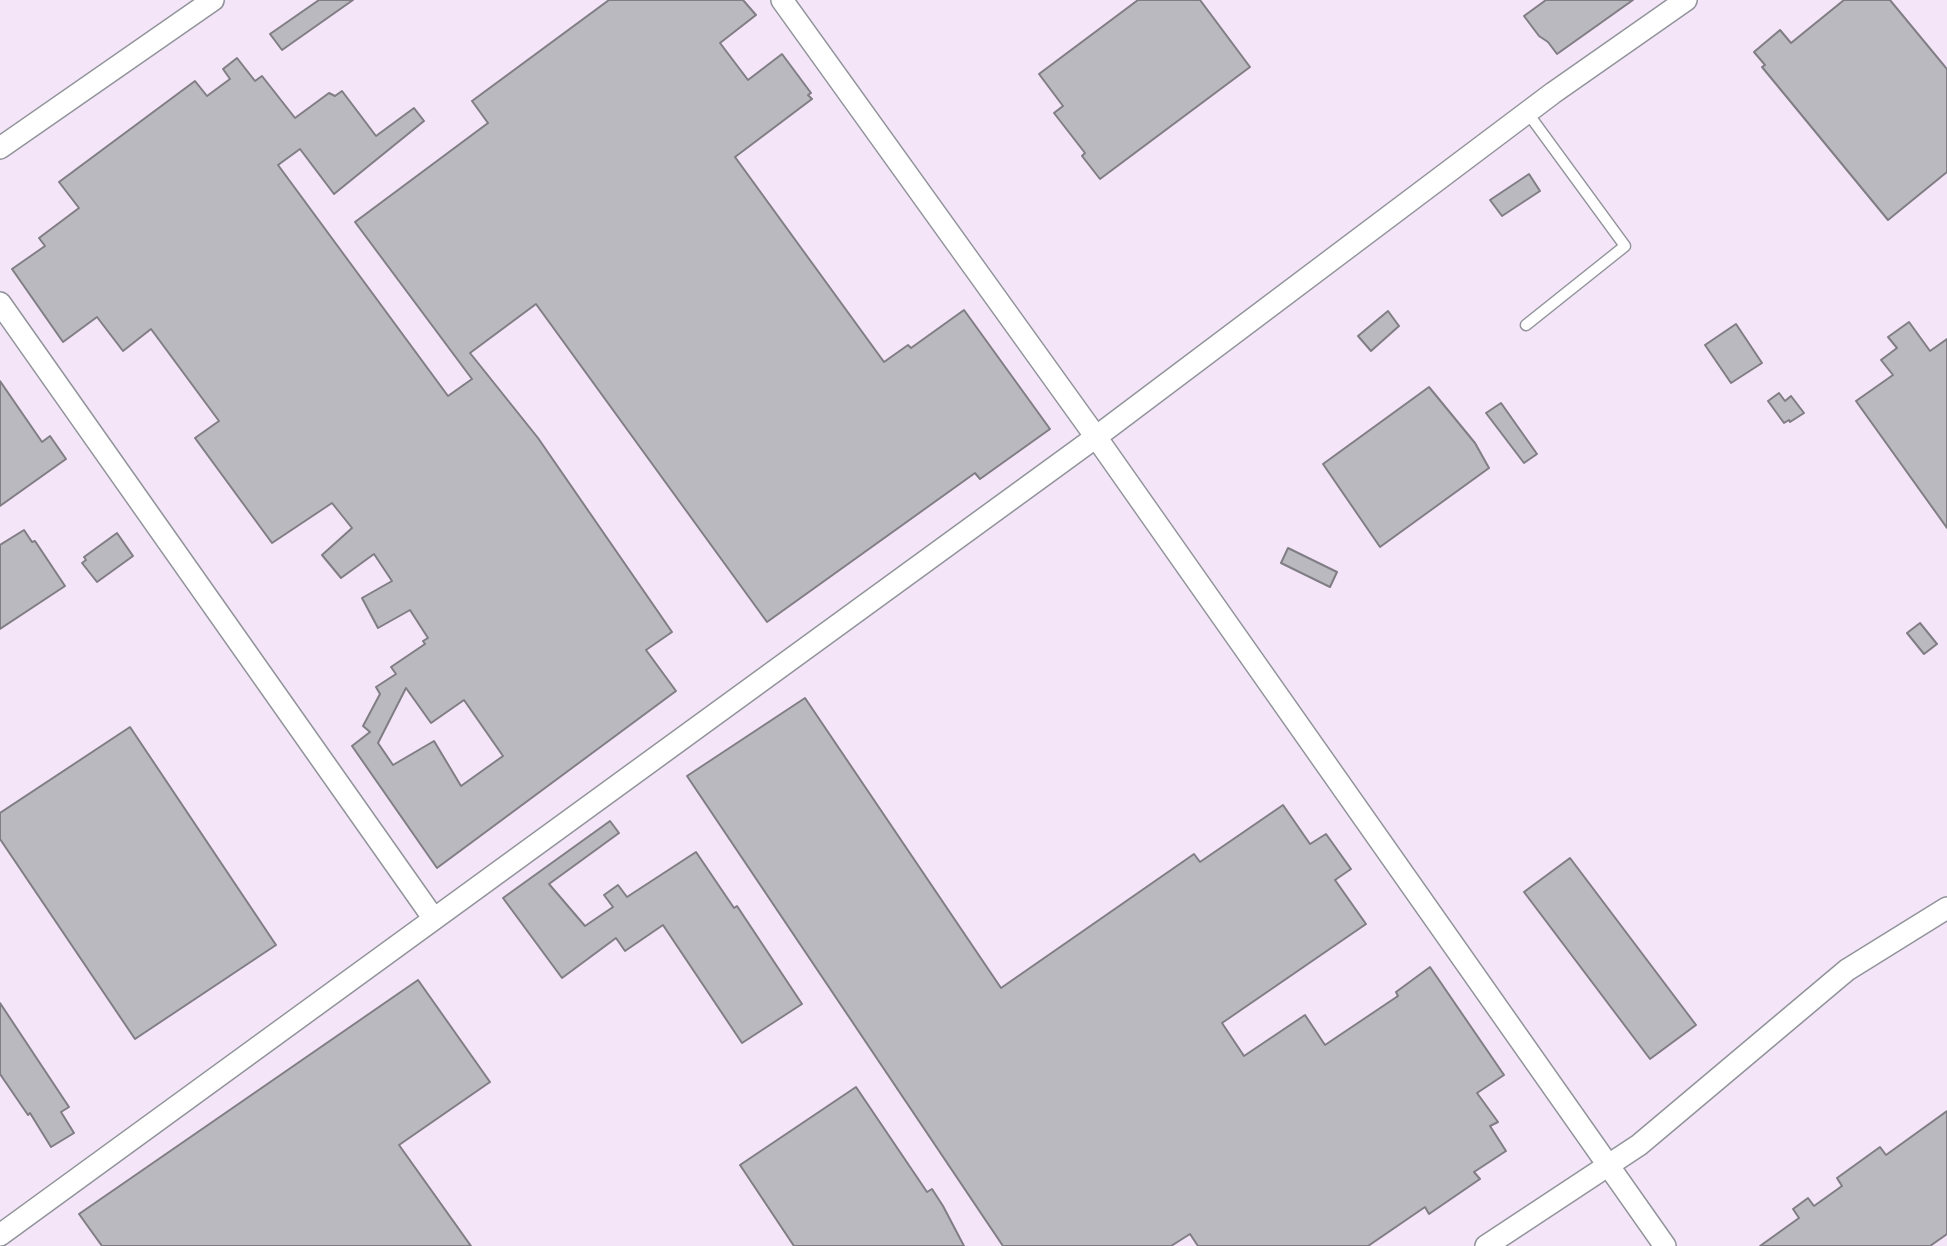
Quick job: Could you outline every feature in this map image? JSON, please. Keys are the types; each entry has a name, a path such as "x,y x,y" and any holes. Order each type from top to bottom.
{"street":[{"path":"0,148 212,0"},
{"path":"782,0 1096,437 1665,1246"},
{"path":"0,1235 1096,437 1527,112 1686,0"},
{"path":"0,303 434,919"},
{"path":"1486,1246 1639,1145 1847,970 1947,908"}],"lane":[{"path":"1526,325 1625,246 1527,112"}],"shaded area":[{"path":"0,0 1947,0 1947,1246 0,1246"}],"building":[{"path":"319,0 353,0 282,50 270,34"},
{"path":"609,0 743,0 756,15 720,43 748,80 782,54 811,93 808,95 812,99 735,157 884,362 908,345 911,348 964,310 1050,429 980,479 975,473 767,622 536,304 470,353 538,438 672,632 646,650 676,691 437,868 352,746 370,732 363,726 380,694 376,687 396,674 391,667 425,644 423,641 428,638 410,610 378,628 362,598 392,581 374,554 341,578 322,555 352,528 332,503 272,543 195,438 219,421 151,329 123,351 97,317 63,342 12,269 45,246 39,238 79,208 59,182 195,81 207,96 230,79 223,69 237,58 255,81 262,76 295,118 329,93 335,96 342,91 376,136 414,108 424,121 334,194 300,149 278,165 448,396 472,379 355,222 488,123 472,101","holes":["406,688 431,723 464,700 503,756 461,786 434,741 393,765 378,743"]},
{"path":"1138,0 1200,0 1250,67 1100,179 1082,156 1085,153 1054,113 1063,106 1039,74"},
{"path":"1546,0 1633,0 1557,54 1524,16"},
{"path":"1844,0 1890,0 1947,69 1947,172 1888,220 1762,67 1765,65 1754,52 1780,30 1791,43"},
{"path":"1529,174 1540,191 1502,216 1490,200"},
{"path":"1388,311 1399,326 1371,351 1358,336"},
{"path":"1909,322 1930,351 1947,339 1947,528 1856,401 1893,375 1881,360 1897,348 1888,337"},
{"path":"1736,324 1762,363 1731,383 1705,345"},
{"path":"0,381 42,442 50,436 66,459 0,506"},
{"path":"1429,387 1475,443 1489,468 1380,547 1323,464"},
{"path":"1779,393 1785,401 1791,396 1804,413 1784,423 1768,401"},
{"path":"1501,403 1537,454 1524,463 1486,413"},
{"path":"24,530 32,542 35,541 65,586 0,629 0,545"},
{"path":"117,533 133,556 97,582 82,563 86,560 84,557"},
{"path":"1288,548 1337,572 1330,587 1281,563"},
{"path":"1920,623 1937,644 1924,654 1907,633"},
{"path":"805,698 1001,988 1194,854 1200,862 1283,805 1310,844 1326,834 1351,869 1335,880 1366,924 1222,1023 1244,1056 1305,1015 1325,1045 1398,996 1396,992 1430,967 1504,1075 1477,1093 1498,1122 1490,1126 1506,1151 1474,1172 1480,1179 1429,1214 1425,1207 1368,1246 1198,1246 1190,1234 1171,1246 1003,1246 687,776"},
{"path":"130,727 276,945 135,1039 0,839 0,813"},
{"path":"610,821 619,833 549,884 585,926 613,907 604,895 618,885 627,897 696,852 734,908 737,906 802,1004 742,1043 663,925 625,951 616,938 562,978 503,898"},
{"path":"1570,858 1696,1025 1650,1059 1524,892"},
{"path":"418,980 490,1082 399,1145 471,1246 102,1246 79,1214"},
{"path":"0,1003 69,1107 61,1112 74,1133 51,1147 30,1113 28,1115 0,1074"},
{"path":"856,1087 927,1192 932,1189 964,1246 794,1246 740,1165"},
{"path":"1947,1111 1947,1234 1930,1246 1760,1246 1799,1218 1793,1209 1808,1198 1814,1206 1842,1186 1837,1178 1880,1147 1886,1155"}]}
